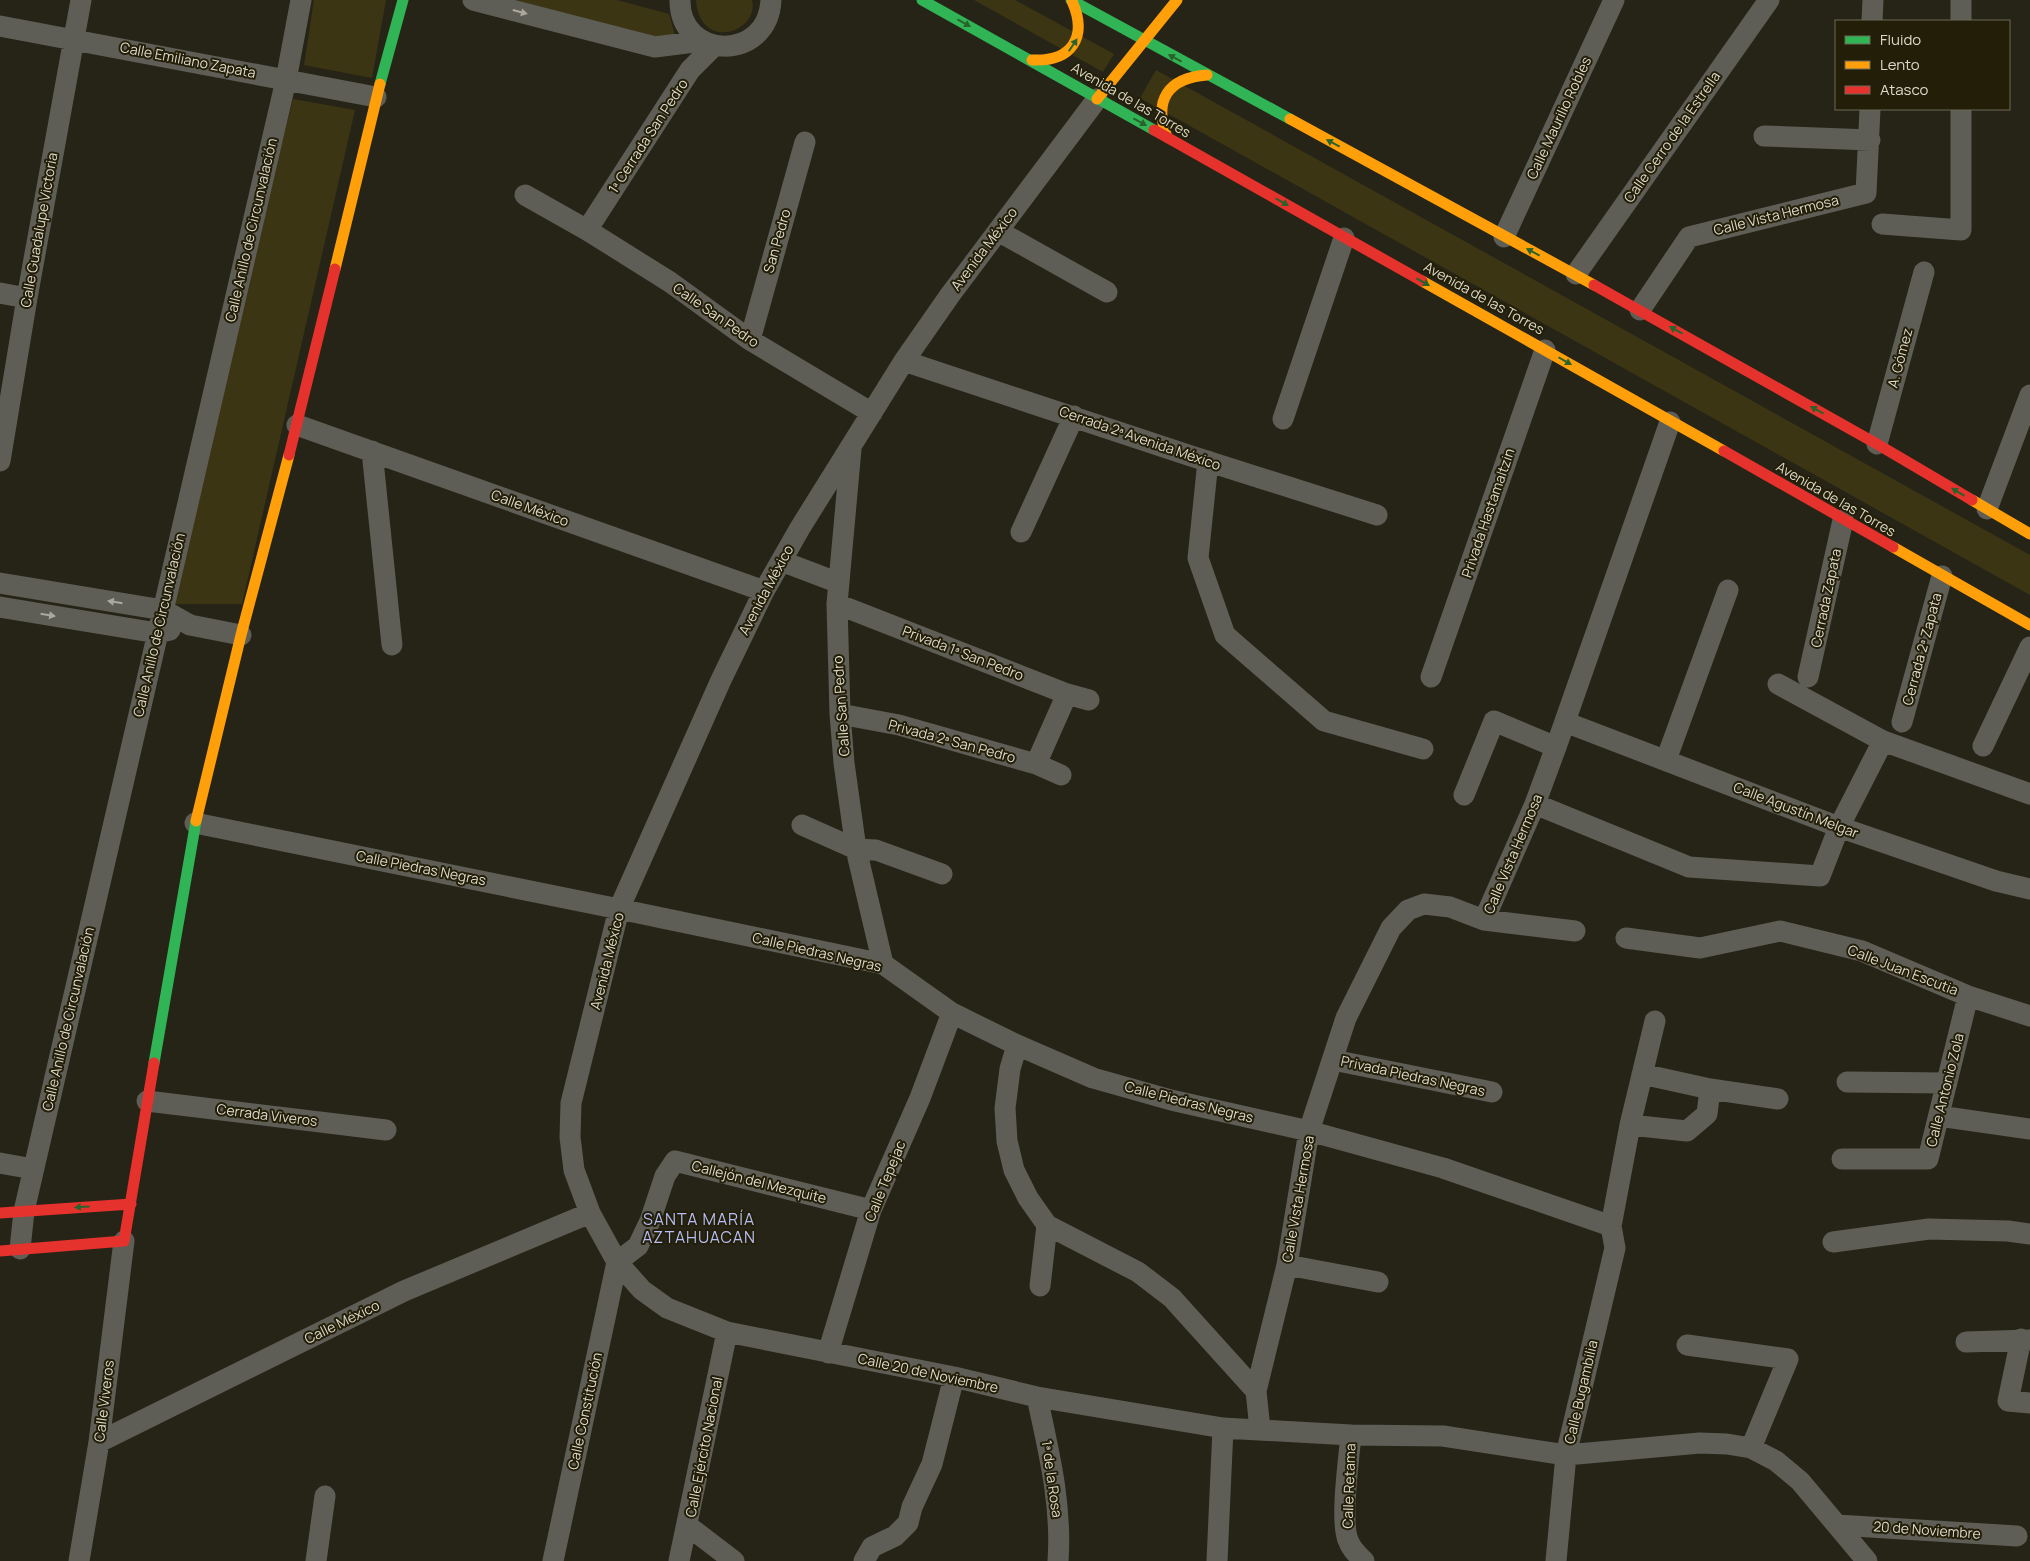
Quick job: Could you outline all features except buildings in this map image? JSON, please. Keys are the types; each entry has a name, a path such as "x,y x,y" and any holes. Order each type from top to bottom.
{"main road":[{"path":"10,1250 124,1241 195,823 241,635 297,425 376,97 403,0"},
{"name":"Avenida de las Torres","path":"922,0 1032,60 2030,625"},
{"path":"1032,60 1041,62 1060,58 1073,45 1080,27 1080,18 1072,0"},
{"path":"1072,0 1504,237 1576,274 1877,444 2030,534"},
{"name":"Avenida México","path":"1097,98 1177,0"},
{"path":"1167,137 1160,119 1161,109 1168,91 1181,80 1198,74 1207,75"},
{"path":"0,1213 130,1204"}],"street":[{"name":"Calle Guadalupe Victoria","path":"0,461 27,298 81,0"},
{"name":"Calle Anillo de Circunvalación","path":"10,1250 24,1211 286,80 301,0"},
{"path":"473,0 655,47 708,43 735,46 754,37 767,21 772,0"},
{"path":"680,0 684,20 691,32 708,43"},
{"name":"Calle Maurilio Robles","path":"1504,237 1614,0"},
{"name":"Calle Cerro de la Estrella","path":"1576,274 1769,0"},
{"path":"1872,20 1873,0"},
{"path":"1961,0 1961,20"},
{"name":"Calle Emiliano Zapata","path":"0,26 75,38 376,97"},
{"name":"1ª Cerrada San Pedro","path":"587,230 708,43"},
{"name":"Avenida México","path":"617,1262 590,1213 574,1170 570,1136 571,1104 619,909 721,680 764,591 781,561 904,361 950,295 1097,98"},
{"name":"Calle Vista Hermosa","path":"1640,310 1689,237 1866,193 1870,110"},
{"path":"1882,224 1961,230 1961,110"},
{"path":"1764,136 1870,140"},
{"name":"San Pedro","path":"750,340 805,142"},
{"name":"Calle San Pedro","path":"525,195 587,230 670,282 750,340 872,412"},
{"path":"998,231 1107,292"},
{"path":"1283,419 1344,238"},
{"name":"A. Gómez","path":"1877,444 1924,272"},
{"path":"0,293 27,298"},
{"name":"Privada Hastamaltzin","path":"1431,677 1545,350"},
{"name":"Cerrada 2ª Avenida México","path":"904,361 1208,462 1377,515"},
{"path":"1987,509 2030,395"},
{"path":"1021,532 1074,416"},
{"name":"Calle Vista Hermosa","path":"1260,1429 1256,1391 1286,1265 1309,1131 1346,1018 1391,928 1408,910 1424,904 1450,907 1484,920 1534,804 1556,747 1670,422"},
{"name":"Calle México","path":"297,425 764,591"},
{"name":"Calle San Pedro","path":"851,445 837,604 840,714 844,763 856,849 882,964"},
{"path":"372,452 392,645"},
{"path":"1208,462 1198,558 1225,634 1324,721 1423,749"},
{"name":"Cerrada Zapata","path":"1808,677 1843,520"},
{"path":"781,561 839,583"},
{"name":"Cerrada 2ª Zapata","path":"1902,722 1942,576"},
{"path":"0,583 163,610 190,626 241,635"},
{"path":"1666,760 1728,590"},
{"name":"Privada 1ª San Pedro","path":"837,604 1067,694 1089,700"},
{"path":"0,607 157,633 190,626"},
{"path":"1983,746 2030,647"},
{"path":"1778,684 1882,741 2030,794"},
{"path":"1036,764 1067,694"},
{"name":"Privada 2ª San Pedro","path":"840,714 899,725 1036,764 1061,775"},
{"path":"1464,795 1494,721 1556,747"},
{"name":"Calle Agustín Melgar","path":"1565,722 1839,827 1996,881 2030,889"},
{"path":"1534,804 1689,867 1820,876 1839,827 1882,741"},
{"name":"Calle Piedras Negras","path":"195,823 882,964 952,1013 1017,1046 1093,1078 1171,1100 1309,1131 1443,1168 1610,1226"},
{"path":"802,825 856,849 876,850 942,874"},
{"path":"1484,920 1575,931"},
{"name":"Calle Juan Escutia","path":"1626,938 1700,948 1780,931 1862,951 1968,996 2030,1016"},
{"name":"Calle Antonio Zola","path":"1842,1159 1928,1159 1968,996"},
{"name":"Calle Tepejac","path":"828,1353 871,1210 920,1098 952,1013"},
{"path":"1610,1226 1630,1125 1655,1021"},
{"path":"1017,1046 1010,1070 1005,1108 1006,1141 1014,1170 1028,1198 1047,1225 1138,1272 1172,1298 1256,1391"},
{"name":"Privada Piedras Negras","path":"1333,1060 1492,1092"},
{"path":"1642,1074 1778,1099"},
{"path":"1847,1082 1947,1083"},
{"path":"1630,1125 1687,1131 1707,1114 1710,1088"},
{"name":"Cerrada Viveros","path":"147,1101 386,1130"},
{"path":"1939,1116 2030,1129"},
{"name":"Callejón del Mezquite","path":"617,1262 638,1246 650,1221 665,1176 675,1161 871,1210"},
{"path":"0,1163 33,1169"},
{"name":"Calle México","path":"100,1442 404,1292 590,1213"},
{"path":"1040,1286 1047,1225"},
{"name":"Calle Bugambilia","path":"1556,1561 1566,1454 1615,1248 1610,1226"},
{"path":"1833,1242 1929,1228 2008,1231 2030,1234"},
{"name":"Calle Viveros","path":"79,1561 100,1442 124,1241"},
{"name":"Calle 20 de Noviembre","path":"617,1262 642,1290 667,1308 727,1332 954,1377 1037,1397 1223,1428 1351,1435 1443,1436 1566,1454 1700,1443 1727,1444 1751,1448 1776,1461 1800,1481 1867,1561"},
{"name":"Calle Constitución","path":"553,1561 617,1262"},
{"path":"1286,1265 1378,1282"},
{"name":"Calle Ejército Nacional","path":"679,1561 688,1526 727,1332"},
{"path":"1966,1342 2026,1340 2008,1401 2030,1403"},
{"path":"1687,1345 1788,1359 1751,1448"},
{"path":"864,1561 872,1547 895,1536 908,1523 912,1507 932,1464 954,1377"},
{"name":"1ª de la Rosa","path":"1037,1397 1056,1495 1059,1539 1058,1561"},
{"path":"1217,1561 1223,1428"},
{"name":"Calle Retama","path":"1351,1435 1345,1518 1347,1538 1352,1550 1364,1561"},
{"path":"316,1561 325,1496"},
{"name":"20 de Noviembre","path":"1837,1525 2017,1536"},
{"path":"688,1526 734,1561"}],"shaded area":[{"path":"314,0 386,0 372,78 304,65"},
{"path":"511,0 617,0 669,14 677,42"},
{"path":"696,0 752,0 752,11 747,21 739,28 729,32 718,32 708,27 700,17"},
{"path":"974,0 1015,0 1114,54 1103,72"},
{"path":"1156,70 2030,555 2030,595 1140,98"},
{"path":"293,99 355,110 242,604 167,604"}],"traffic: fast":[{"path":"380,84 403,0"},
{"path":"922,0 1154,130"},
{"path":"1071,0 1290,119"},
{"path":"154,1063 196,821"}],"traffic: slow":[{"path":"1097,99 1177,0"},
{"path":"1032,60 1046,60 1057,57 1073,45 1077,36 1078,26 1077,14 1072,1"},
{"path":"1167,137 1162,112 1163,102 1167,93 1182,81 1207,75"},
{"path":"335,269 380,84"},
{"path":"1290,119 1594,285"},
{"path":"1422,281 1724,451"},
{"path":"196,821 241,635 289,455"},
{"path":"1972,500 2030,534"},
{"path":"1893,547 2030,625"}],"traffic: jam":[{"path":"1154,130 1422,281"},
{"path":"289,455 335,269"},
{"path":"1594,285 1877,444 1972,500"},
{"path":"1724,451 1893,547"},
{"path":"0,1251 124,1241 154,1063"},
{"path":"0,1213 131,1204"}],"district":[{"name":"SANTA MARÍA AZTAHUACAN","path":"699,1228"}]}
